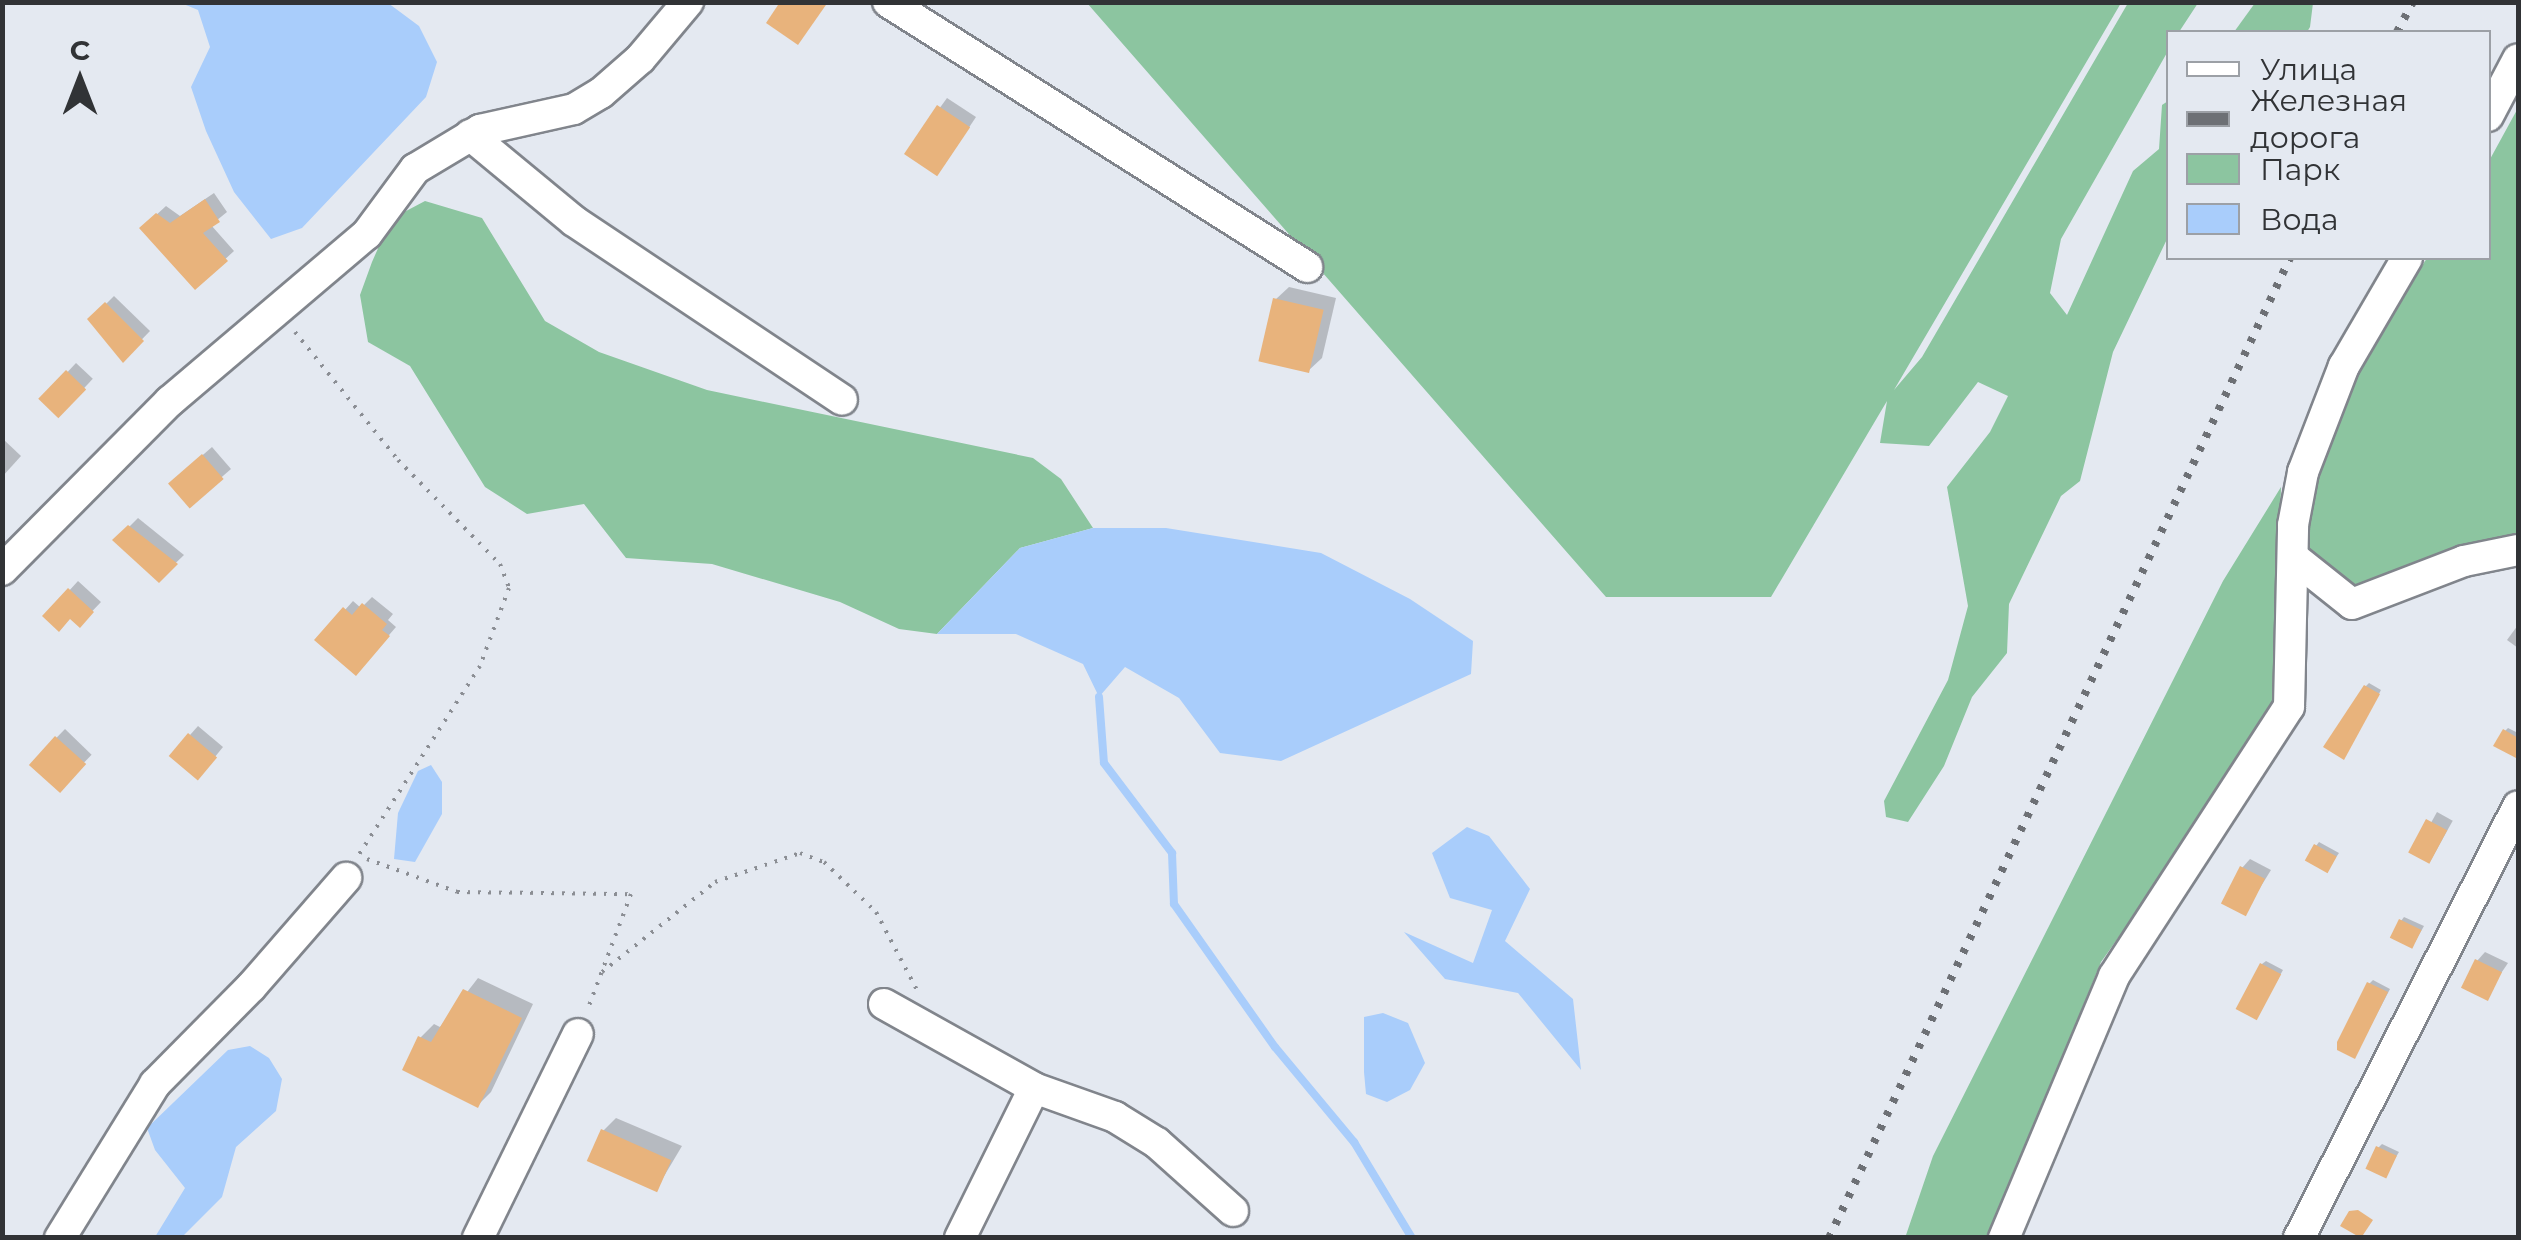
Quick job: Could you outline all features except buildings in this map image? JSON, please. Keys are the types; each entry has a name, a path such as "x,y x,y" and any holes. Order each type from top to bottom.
{"street":[{"path":"2,570 273,308 367,234 414,169 470,135 588,101 640,59 688,2"},
{"path":"888,2 1307,267"},
{"path":"2491,110 2518,60"},
{"path":"470,135 574,221 842,400"},
{"path":"2004,1238 2114,976 2279,730 2290,692 2293,557 2310,454 2344,366 2406,260"},
{"path":"2293,557 2352,604 2464,561 2518,550"},
{"path":"2299,1238 2518,806"},
{"path":"60,1238 155,1084 352,867"},
{"path":"884,1004 1034,1088 1114,1117 1157,1142 1233,1211"},
{"path":"478,1238 578,1034"},
{"path":"960,1238 1034,1088"}],"path":[{"path":"273,308 398,460 500,564 509,588 480,666 352,867 457,892 631,894 578,1034"},
{"path":"602,972 714,882 800,852 824,862 876,912 924,1005"}],"green space":[{"path":"1087,3 2121,3 1894,390 1922,357 2128,3 2198,3 2180,30 2166,30 2166,55 2061,239 2050,293 2067,315 2133,171 2159,149 2162,105 2166,102 2166,241 2113,352 2080,481 2061,496 2009,604 2007,653 1972,697 1944,766 1908,822 1886,817 1884,801 1948,680 1968,606 1947,487 1990,432 2008,396 1978,382 1929,446 1880,443 1887,401 1771,597 1606,597"},
{"path":"2255,3 2313,3 2308,30 2235,30"},
{"path":"2518,108 2518,534 2345,589 2308,557 2311,504 2330,433 2348,383 2426,260 2491,260 2491,157"},
{"path":"425,201 482,218 545,321 599,352 707,390 1033,458 1061,479 1093,528 1020,548 937,634 899,629 840,602 712,564 626,558 584,504 527,514 485,487 410,366 368,342 360,295 372,262 391,219"},
{"path":"2281,487 2276,700 2230,780 2101,962 1989,1237 1905,1238 1933,1156 2223,581"}],"water":[{"path":"181,3 388,3 419,26 437,62 426,97 302,228 271,239 234,192 206,131 191,87 210,47 198,10"},
{"path":"1093,528 1166,528 1321,553 1410,599 1473,641 1471,674 1281,761 1220,753 1179,698 1125,667 1099,697 1083,664 1016,634 937,634 1020,548"},
{"path":"431,765 442,782 442,814 415,862 394,859 398,813 418,771"},
{"path":"1467,827 1489,836 1530,889 1505,941 1573,999 1581,1070 1518,993 1445,979 1404,932 1473,963 1492,910 1450,898 1432,853"},
{"path":"1383,1013 1408,1023 1425,1063 1410,1090 1387,1102 1366,1094 1364,1072 1364,1017"},
{"path":"250,1046 269,1058 282,1079 276,1111 236,1147 222,1197 182,1237 155,1237 185,1188 155,1150 147,1128 228,1050"}],"waterway":[{"path":"1099,697 1104,763 1172,853 1174,904 1275,1047 1354,1142 1412,1238"}],"railway":[{"path":"2398,30 2413,2"},
{"path":"1829,1238 2289,260"}]}
